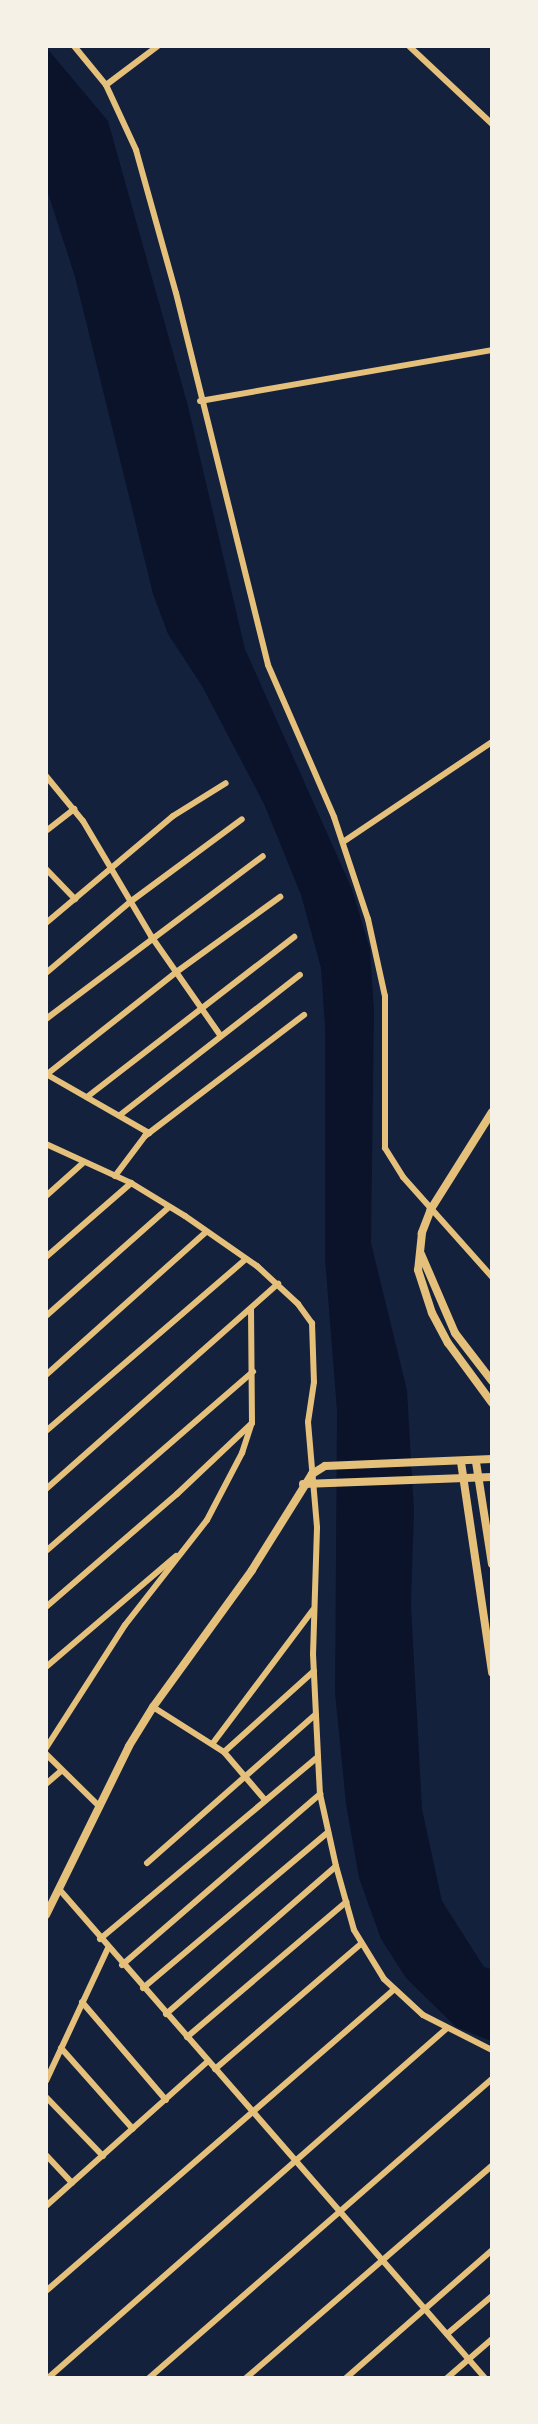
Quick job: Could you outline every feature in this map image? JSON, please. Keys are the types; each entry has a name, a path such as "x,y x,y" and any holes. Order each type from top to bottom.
{"street":[{"path":"74,46 106,85 136,150 176,293 200,401 268,665 343,842 368,919 385,996 385,1148 390,1160 492,1277"},
{"path":"106,85 158,46"},
{"path":"409,46 492,123"},
{"path":"200,401 492,350"},
{"path":"343,842 492,742"},
{"path":"46,776 74,809 151,936 220,1035"},
{"path":"46,923 173,816 226,783"},
{"path":"46,831 74,809"},
{"path":"46,973 130,902 242,819"},
{"path":"46,1019 151,936 263,855"},
{"path":"46,869 75,899"},
{"path":"149,1133 47,1074 175,973 280,897"},
{"path":"87,1097 294,937"},
{"path":"120,1115 300,975"},
{"path":"115,1176 149,1133 304,1015"},
{"path":"492,1112 431,1209 420,1251 418,1270 432,1313 460,1362 492,1403"},
{"path":"46,1144 131,1183 169,1207 246,1259 278,1284 312,1323 314,1382 308,1422 317,1528 314,1671 320,1794 336,1866 361,1944 394,1990 446,2029 492,2050"},
{"path":"46,1196 84,1162"},
{"path":"46,1257 131,1183"},
{"path":"46,1316 169,1207"},
{"path":"46,1375 206,1232"},
{"path":"420,1251 455,1333 492,1381"},
{"path":"46,1431 246,1259"},
{"path":"46,1488 278,1284"},
{"path":"46,1748 125,1625 190,1544 242,1453 252,1423 251,1309"},
{"path":"46,1551 253,1372"},
{"path":"46,1607 177,1494 252,1423"},
{"path":"46,1915 99,1806 153,1707 252,1570 303,1484 325,1466 476,1462 492,1459"},
{"path":"461,1462 492,1673"},
{"path":"476,1462 477,1480 492,1564"},
{"path":"313,1478 327,1481 477,1480 492,1477"},
{"path":"46,1667 190,1544"},
{"path":"213,1743 314,1609"},
{"path":"224,1752 314,1671"},
{"path":"153,1707 224,1752 266,1800"},
{"path":"147,1863 316,1714"},
{"path":"46,1755 99,1806"},
{"path":"100,1939 318,1756"},
{"path":"46,1784 61,1771"},
{"path":"122,1965 320,1794"},
{"path":"143,1988 328,1832"},
{"path":"166,2014 336,1866"},
{"path":"59,1889 122,1965 485,2378"},
{"path":"187,2037 346,1902"},
{"path":"215,2069 361,1944"},
{"path":"46,2081 108,1948"},
{"path":"46,2291 394,1990"},
{"path":"82,2002 166,2100"},
{"path":"48,2378 446,2029"},
{"path":"62,2048 133,2129"},
{"path":"46,2206 208,2061"},
{"path":"149,2378 492,2079"},
{"path":"46,2097 103,2156"},
{"path":"46,2155 72,2184"},
{"path":"246,2378 492,2166"},
{"path":"346,2378 492,2250"},
{"path":"447,2334 492,2296"},
{"path":"447,2378 492,2339"}],"water":[{"path":"46,47 108,121 188,406 245,649 352,889 370,949 374,1010 371,1243 407,1390 414,1511 411,1605 422,1809 442,1901 484,1967 491,1969 491,2041 456,2027 406,1978 381,1939 359,1878 346,1804 335,1693 337,1411 325,1259 325,1028 321,968 301,895 264,804 202,686 168,634 153,594 75,277 47,190"}]}
